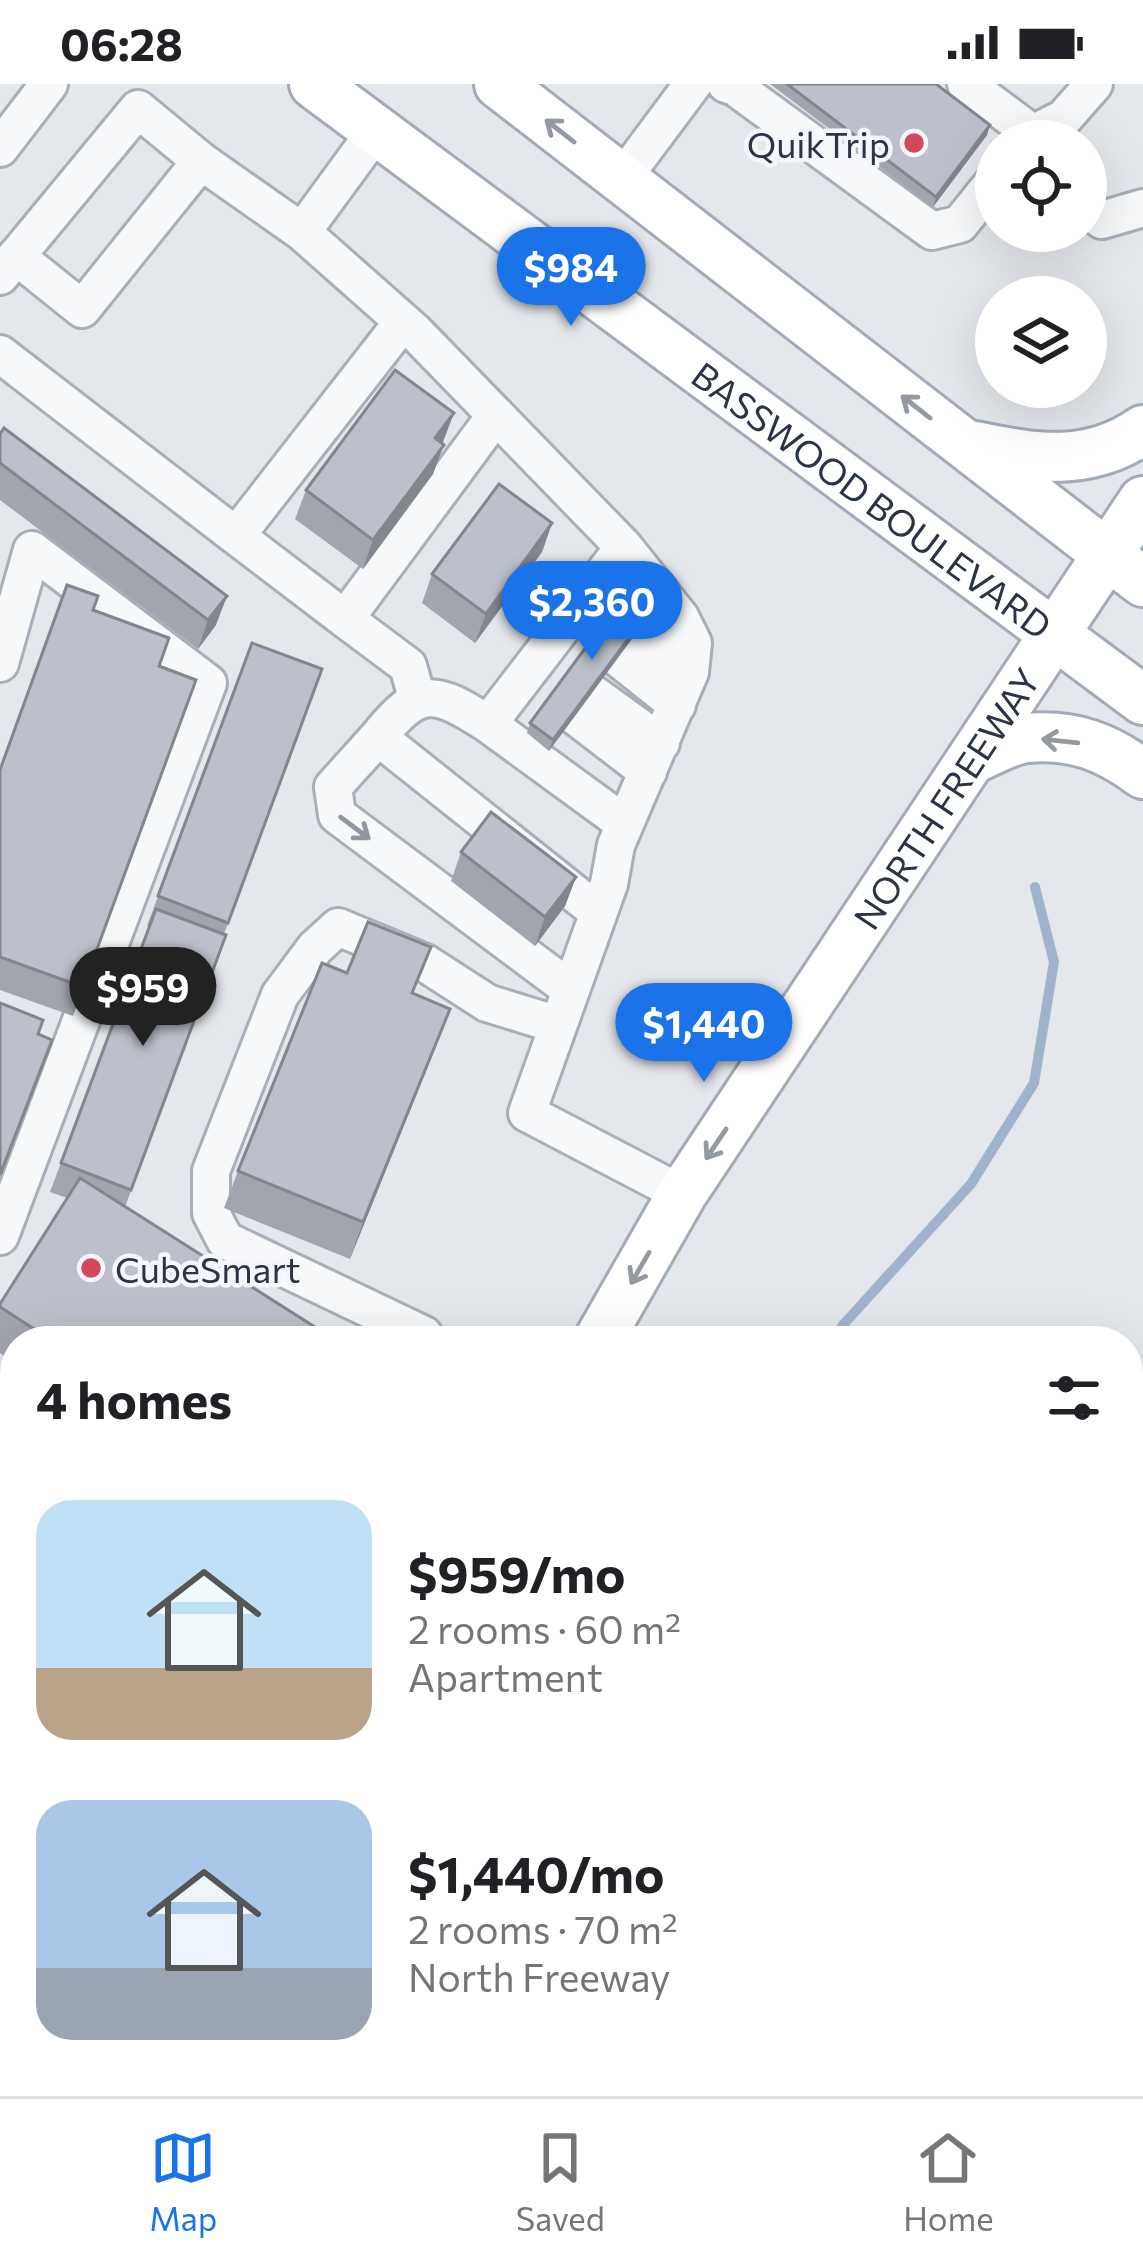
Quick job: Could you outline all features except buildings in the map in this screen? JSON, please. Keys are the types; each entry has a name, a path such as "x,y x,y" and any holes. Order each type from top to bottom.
{"main road":[{"name":"BASSWOOD BOULEVARD","path":"314,84 1143,700"},
{"path":"499,84 1126,568"},
{"path":"964,444 1043,460 1086,454 1143,430"},
{"name":"NORTH FREEWAY","path":"607,1326 682,1194 1053,633 1126,568 1143,501"},
{"path":"973,759 1023,738 1061,740 1107,747 1143,774"}],"street":[{"path":"0,148 50,84"},
{"path":"622,179 693,84"},
{"path":"1061,120 1094,84"},
{"path":"747,90 812,130 904,198 932,231 960,224 975,205"},
{"path":"973,104 1000,120"},
{"path":"201,161 82,309 8,266 137,110 302,232 402,322 624,547 680,617 693,643 683,689 625,824 527,1113 682,1194"},
{"path":"302,232 376,131"},
{"path":"1107,219 1143,208"},
{"path":"236,536 402,322"},
{"path":"0,354 407,666 417,698"},
{"path":"345,619 496,416"},
{"path":"488,724 559,686 604,626 624,547"},
{"path":"0,662 32,550 208,683 0,1236"},
{"path":"604,626 683,689"},
{"path":"559,686 654,758"},
{"path":"570,989 337,815 333,787 405,705 417,698 455,703 625,824"},
{"path":"378,737 598,912"},
{"path":"405,1326 225,1240 211,1213 211,1171 280,994 315,948 338,927 424,963 487,1003 557,1025"}],"waterway":[{"path":"842,1326 971,1184 1034,1083 1054,962 1035,887"}],"place":[{"name":"QuikTrip","path":"914,143"},
{"name":"CubeSmart","path":"91,1268"}]}
